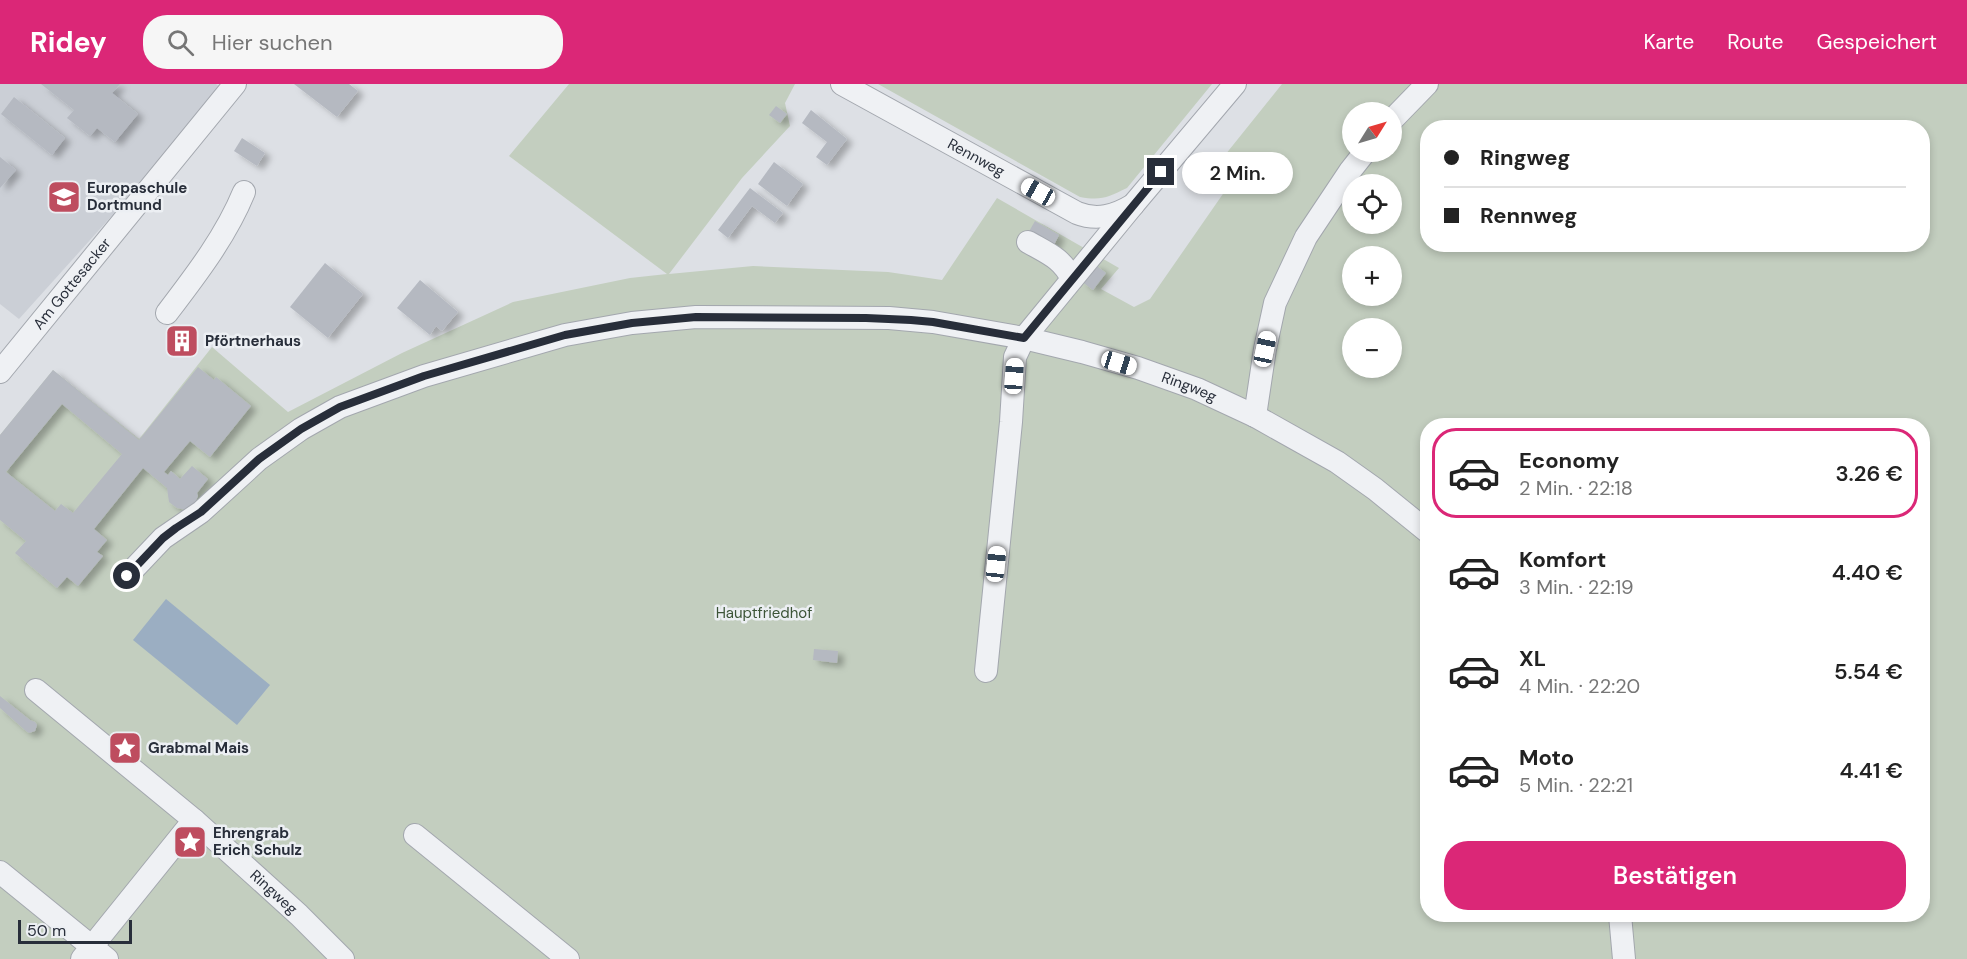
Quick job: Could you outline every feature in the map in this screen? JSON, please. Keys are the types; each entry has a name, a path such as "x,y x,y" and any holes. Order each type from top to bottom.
{"street":[{"name":"Am Gottesacker","path":"0,372 235,84"},
{"name":"Rennweg","path":"842,84 1087,217 1120,213 1133,205 1235,84"},
{"path":"1402,110 1428,84"},
{"path":"1255,416 1265,349 1275,303 1306,237 1357,162"},
{"path":"167,313 194,278 229,223 244,192"},
{"path":"986,671 1011,422 1015,357 1024,338 1133,205"},
{"path":"1028,242 1058,259 1066,267 1072,279"},
{"name":"Ringweg","path":"127,576 163,538 201,512 259,459 301,429 340,407 424,376 565,335 632,323 696,317 889,318 922,321 1024,338 1138,368 1197,389 1255,416 1337,462 1420,526"},
{"name":"Ringweg","path":"36,690 194,820 299,915 343,959"},
{"path":"0,872 94,955 194,820"},
{"path":"415,835 568,959"},
{"path":"1621,922 1624,959"}],"shaded area":[{"name":"Europaschule Dortmund","path":"0,84 216,84 224,91 19,319 0,304"}],"green space":[{"name":"Hauptfriedhof","path":"569,84 795,84 785,103 790,126 742,178 669,274 753,266 888,272 942,280 997,198 1119,268 1101,289 1134,307 1150,299 1234,178 1217,165 1282,84 1967,84 1967,959 0,959 0,435 53,370 139,439 212,347 288,412 402,353 513,302 630,278 667,274 509,156"},
{"path":"878,84 1212,84 1127,188 1110,196 1094,199 1080,197"}],"water":[{"path":"166,599 270,685 237,725 133,640"}],"building":[{"path":"41,84 120,84 112,93 138,114 115,142 97,128 90,136 67,118 74,110"},
{"path":"294,84 349,84 358,91 337,117"},
{"path":"14,97 65,138 52,155 1,114"},
{"path":"776,106 787,114 780,123 769,115"},
{"path":"811,110 847,139 827,165 816,157 827,142 802,123"},
{"path":"242,138 265,153 257,166 234,151"},
{"path":"0,157 16,170 0,188"},
{"path":"774,162 803,184 787,206 758,184"},
{"path":"750,188 783,213 775,223 752,206 728,238 718,230"},
{"path":"1035,221 1059,235 1052,249 1027,235"},
{"path":"325,263 363,294 328,338 290,307"},
{"path":"1094,264 1106,273 1093,290 1081,281"},
{"path":"420,280 458,312 442,331 436,326 430,335 397,308"},
{"name":"Pförtnerhaus","path":"181,333 190,340 182,349 174,342"},
{"path":"198,367 214,380 216,377 251,406 210,457 190,441 164,472 168,475 171,471 180,479 192,466 208,479 197,493 194,505 186,510 177,508 169,502 167,488 143,468 94,529 107,540 97,552 103,556 78,586 67,577 57,588 15,553 26,541 0,520 0,435 53,370 139,440","holes":["62,404 122,454 73,513 61,504 55,511 6,472"]},
{"path":"814,649 838,651 837,663 813,660"},
{"path":"0,696 35,722 37,725 35,731 29,733 0,708"}],"place":[{"name":"Europaschule Dortmund","path":"64,197"},
{"name":"Pförtnerhaus","path":"182,341"},
{"name":"Grabmal Mais","path":"125,748"},
{"name":"Ehrengrab Erich Schulz","path":"190,842"}],"route":[{"path":"127,576 163,538 201,512 259,459 301,429 340,407 424,376 565,335 632,323 696,317 762,316 889,318 933,322 1024,338 1161,172"}]}
